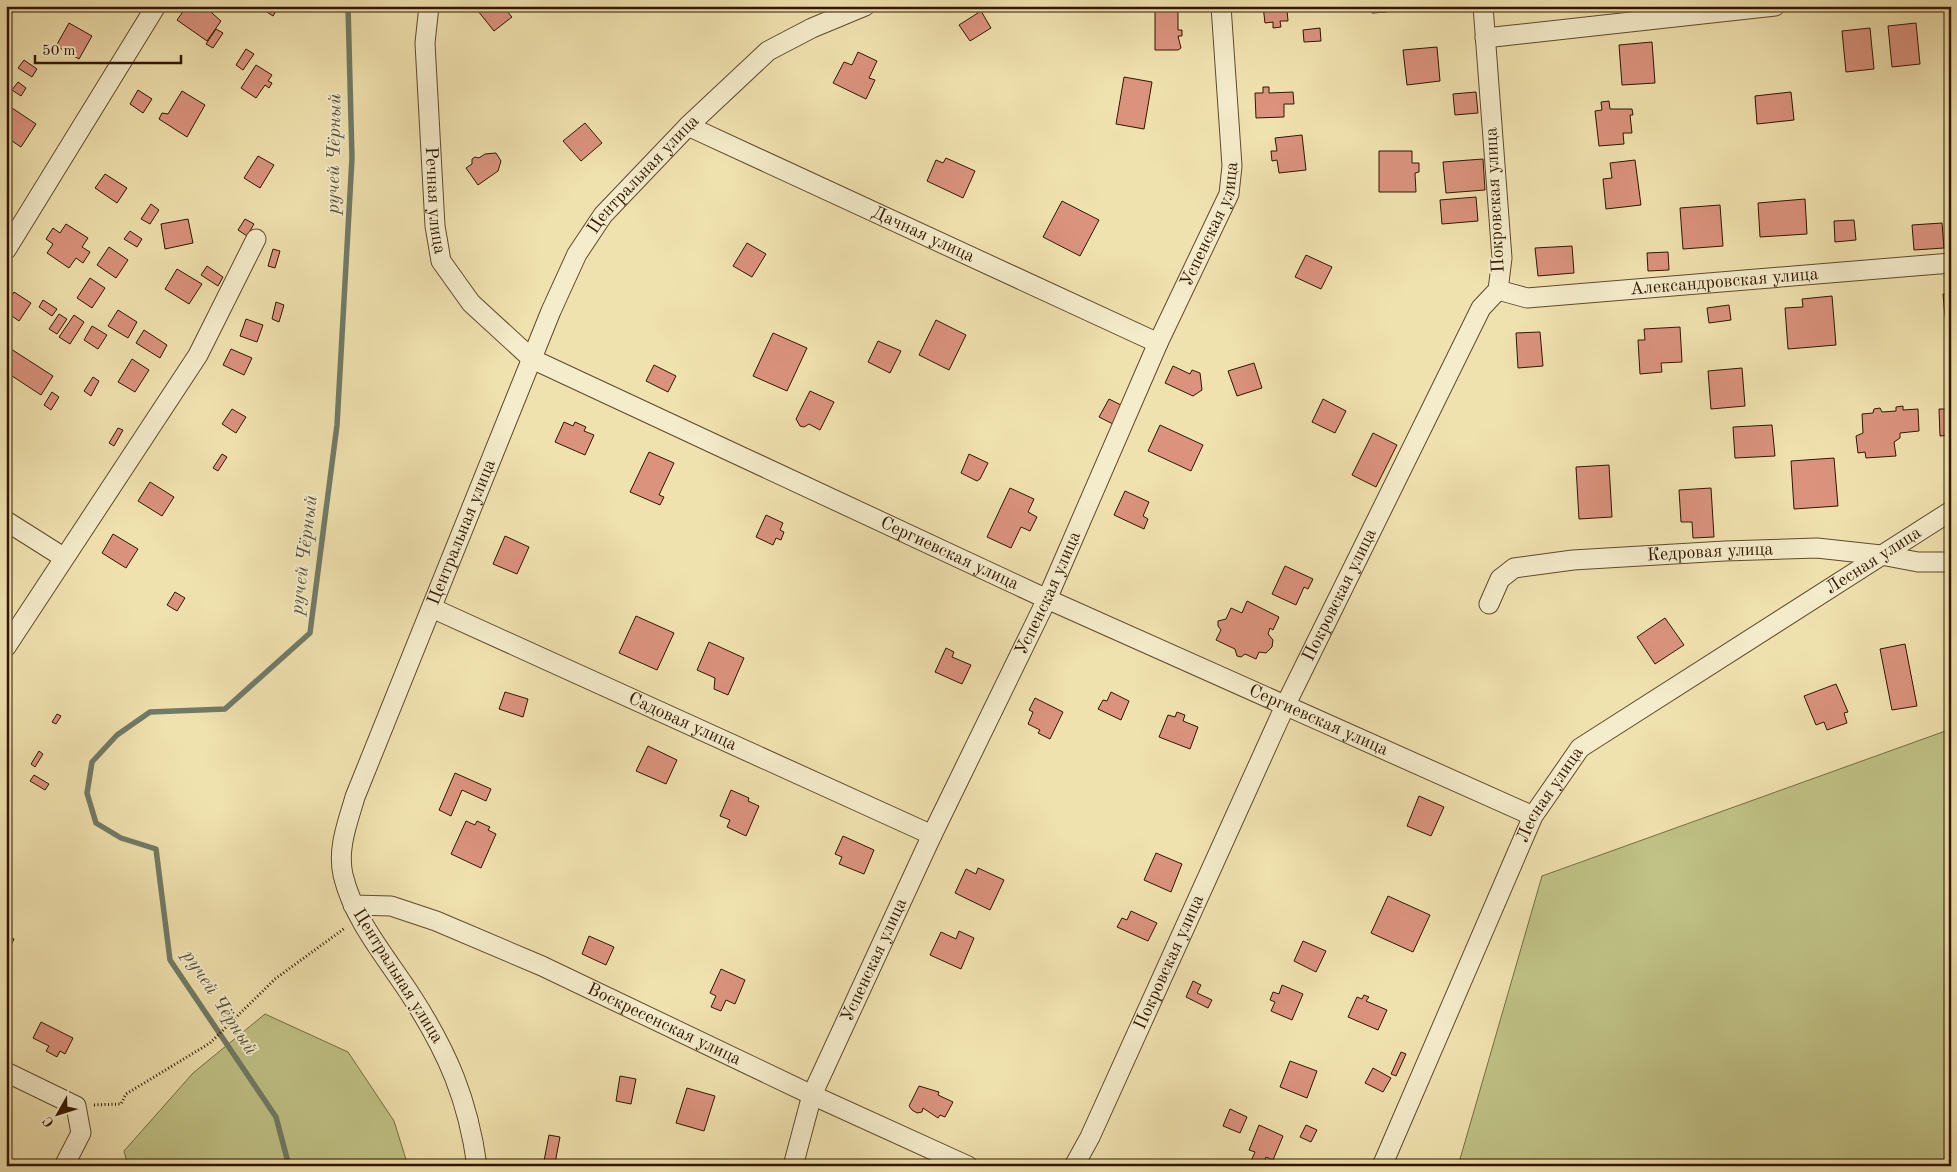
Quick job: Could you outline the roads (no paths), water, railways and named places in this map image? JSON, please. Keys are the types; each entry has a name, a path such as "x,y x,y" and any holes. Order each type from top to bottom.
{"street":[{"path":"6,250 156,6"},
{"name":"Речная улица","path":"429,6 425,43 435,226 441,261 471,303 532,359"},
{"name":"Центральная улица","path":"477,1166 464,1099 453,1070 412,996 357,911 343,874 341,856 343,836 355,797 532,359 577,254 604,215 688,126 768,52 812,28 865,6"},
{"name":"Успенская улица","path":"793,1166 812,1095 932,835 1047,598 1158,343 1229,194 1232,166 1221,6"},
{"name":"Покровская улица","path":"1074,1166 1090,1137 1285,706 1481,308 1498,290 1502,258 1483,6"},
{"path":"1485,38 1775,6"},
{"name":"Дачная улица","path":"688,126 1158,343"},
{"path":"6,646 198,355 256,239"},
{"name":"Александровская улица","path":"1498,290 1527,298 1951,263"},
{"name":"Сергиевская улица","path":"532,359 1047,598 1533,816"},
{"name":"Лесная улица","path":"1382,1166 1533,816 1580,748 1951,511"},
{"path":"6,521 63,557"},
{"name":"Кедровая улица","path":"1489,604 1500,579 1514,568 1572,560 1725,551 1817,548 1882,555 1918,562 1951,562"},
{"name":"Садовая улица","path":"432,608 932,835"},
{"name":"Воскресенская улица","path":"357,911 391,906 436,921 542,966 812,1095 968,1166"},
{"path":"6,1072 76,1106 81,1133 64,1166"}],"waterway":[{"name":"ручей Чёрный","path":"289,1166 276,1117 170,960 156,849 121,838 96,823 87,793 92,762 117,735 150,712 225,709 310,633 337,425 352,158 348,6"}]}
